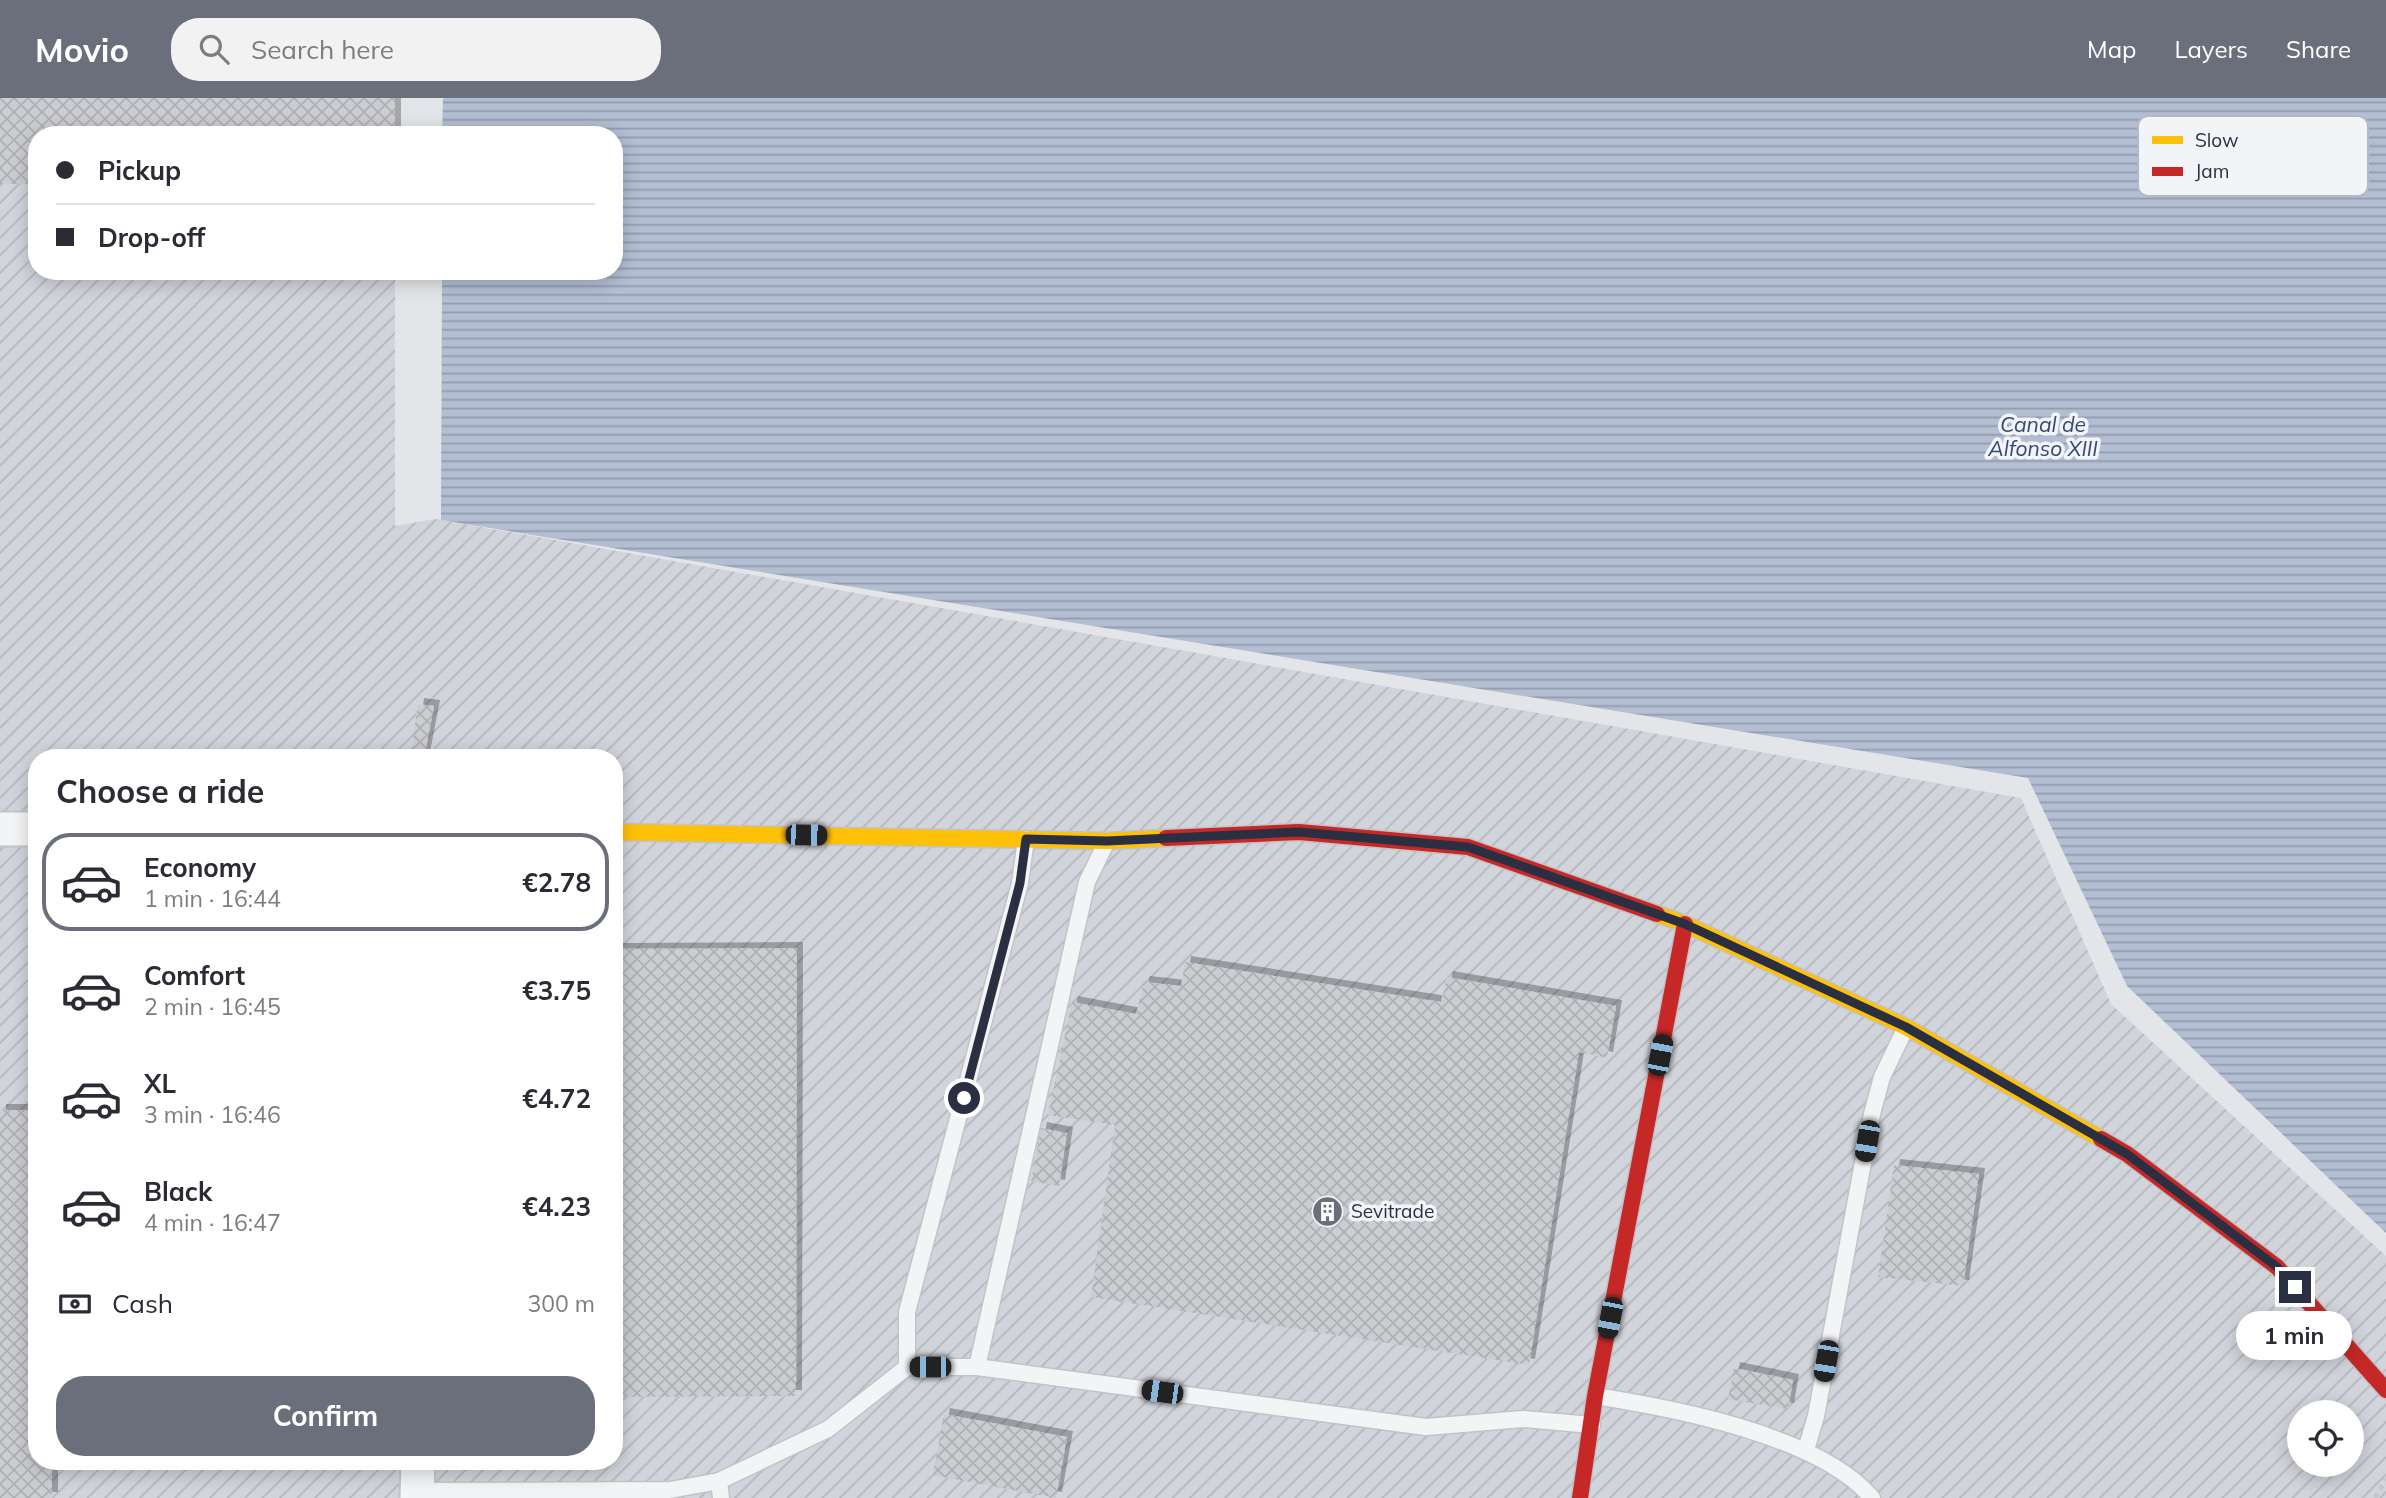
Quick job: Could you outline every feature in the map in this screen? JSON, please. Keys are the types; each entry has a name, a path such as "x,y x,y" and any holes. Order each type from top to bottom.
{"street":[{"path":"0,829 28,829"},
{"path":"623,832 1107,841 1299,832 1468,847 1685,924 1906,1027 2127,1154 2277,1267 2386,1390"},
{"path":"1580,1498 1595,1396 1685,924"}],"lane":[{"path":"907,1367 907,1312 1020,883 1026,839"},
{"path":"977,1367 1087,881 1107,841"},
{"path":"1806,1450 1816,1416 1872,1114 1882,1077 1906,1027"},
{"path":"418,1483 670,1490 719,1481 828,1429 907,1367 977,1367 1426,1427 1523,1419 1592,1425"},
{"path":"1595,1396 1648,1404 1719,1422 1806,1450 1860,1485 1872,1498"},
{"path":"719,1481 721,1498"}],"path":[{"path":"2375,1498 2386,1479"}],"shaded area":[{"path":"0,98 395,98 395,126 28,126 28,280 395,280 395,526 435,519 2021,798 2111,1004 2386,1256 2386,1498 0,1498"}],"water":[{"name":"Canal de Alfonso XIII","path":"443,98 2386,98 2386,1233 2127,986 2028,778 441,520 442,280 623,280 623,126 442,126"}],"building":[{"path":"0,98 395,98 395,126 28,126 28,184 0,184"},
{"path":"418,704 434,706 426,749 411,749"},
{"path":"797,948 796,1396 623,1397 623,949"},
{"name":"Sevitrade","path":"1185,962 1441,1002 1447,977 1616,1006 1607,1058 1579,1052 1529,1365 1091,1297 1115,1125 1048,1115 1072,1002 1136,1014 1144,982 1181,986"},
{"path":"0,1110 28,1110 28,1470 52,1470 52,1498 0,1498"},
{"path":"1041,1128 1067,1133 1059,1186 1031,1181"},
{"path":"1894,1165 1979,1174 1963,1286 1878,1277"},
{"path":"1734,1368 1793,1380 1788,1409 1728,1399"},
{"path":"944,1414 1067,1437 1056,1498 933,1475"}],"traffic: slow":[{"path":"623,832 1107,841 1166,838"},
{"path":"1657,914 1685,924 1906,1027 2101,1139"}],"traffic: jam":[{"path":"1166,838 1299,832 1468,847 1657,914"},
{"path":"1580,1498 1595,1396 1685,924"},
{"path":"2101,1139 2127,1154 2277,1267 2386,1390"}],"place":[{"name":"Sevitrade","path":"1328,1211"}],"route":[{"path":"964,1098 1020,883 1026,839 1107,841 1299,832 1468,847 1685,924 1906,1027 2127,1154 2277,1267 2295,1287"}]}
